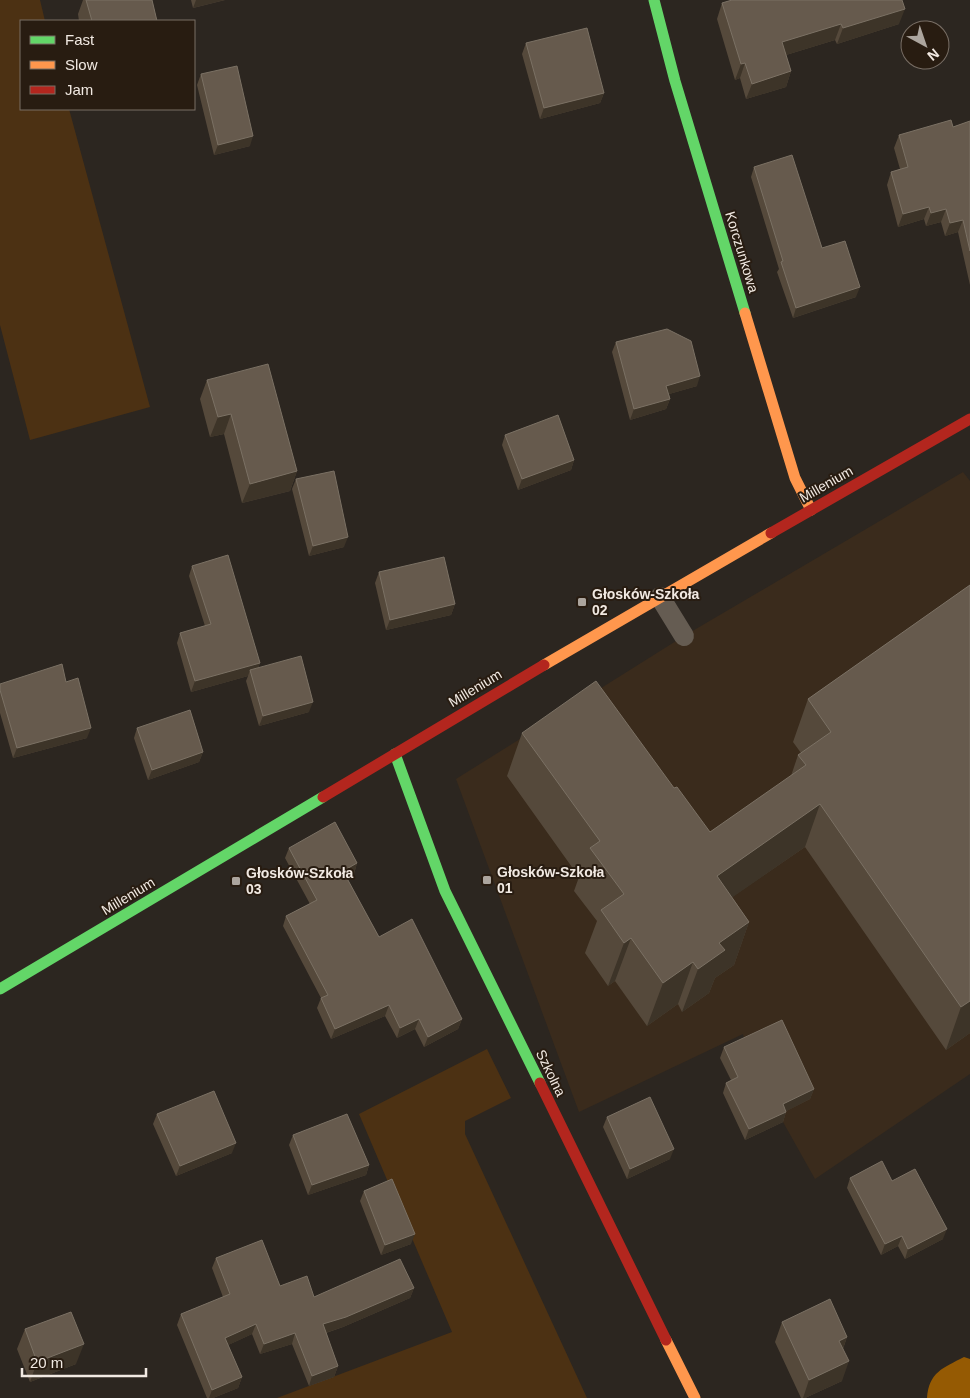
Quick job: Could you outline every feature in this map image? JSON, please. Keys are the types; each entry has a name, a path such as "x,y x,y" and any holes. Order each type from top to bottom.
{"street":[{"name":"Korczunkowa","path":"654,0 675,81 795,478 811,510"},
{"name":"Millenium","path":"0,989 493,694 970,419"},
{"name":"Szkolna","path":"395,754 445,891 695,1398"}],"lane":[{"path":"660,597 684,636"}],"shaded area":[{"path":"0,0 40,0 45,20 20,20 20,110 69,110 150,407 30,440 0,325"},
{"path":"963,472 970,481 970,1074 815,1179 783,1122 746,1045 743,1034 579,1112 456,779 684,636"},
{"path":"487,1049 511,1098 465,1121 465,1134 587,1398 277,1398 452,1332 359,1114"},
{"path":"964,1357 970,1359 970,1398 927,1398 928,1389 938,1372"}],"building":[{"path":"86,0 152,0 157,20 92,20"},
{"path":"732,0 902,0 905,9 843,28 841,24 782,42 791,71 752,84 745,63 741,64 722,3"},
{"path":"587,28 604,93 544,108 526,43"},
{"path":"237,66 253,136 218,145 201,74"},
{"path":"951,120 953,127 970,121 970,251 963,220 950,223 946,209 931,213 929,207 903,214 891,172 908,167 899,135"},
{"path":"792,155 822,248 845,241 860,287 796,308 754,167"},
{"path":"667,329 691,341 700,376 666,386 670,399 634,409 616,342"},
{"path":"268,364 297,471 250,484 231,414 218,417 207,380"},
{"path":"558,415 574,460 522,479 505,435"},
{"path":"334,471 348,537 313,546 296,479"},
{"path":"228,555 260,663 195,681 180,633 211,624 192,566"},
{"path":"444,557 455,604 390,620 379,572"},
{"path":"970,585 970,1001 961,1007 820,804 717,876 749,922 719,943 725,950 698,969 693,962 663,983 631,938 624,943 601,910 624,894 590,848 600,841 522,733 596,681 674,788 677,787 710,832 806,765 798,755 831,732 808,699"},
{"path":"301,656 313,702 263,716 250,670"},
{"path":"62,664 66,682 78,678 91,728 17,748 0,690 0,684"},
{"path":"190,710 203,752 152,770 137,728"},
{"path":"335,822 357,863 343,871 379,937 412,919 462,1019 428,1037 419,1019 400,1028 389,1005 335,1029 321,998 328,995 286,916 317,900 289,848"},
{"path":"782,1020 814,1089 783,1104 786,1112 749,1129 726,1083 738,1077 724,1047"},
{"path":"214,1091 236,1143 180,1166 157,1114"},
{"path":"650,1097 674,1149 630,1169 607,1117"},
{"path":"347,1114 369,1165 312,1185 293,1135"},
{"path":"882,1161 892,1181 915,1169 947,1229 908,1249 902,1236 885,1244 850,1178"},
{"path":"392,1179 415,1234 385,1245 364,1191"},
{"path":"262,1240 280,1286 307,1276 314,1297 400,1259 414,1288 346,1317 323,1324 338,1366 312,1376 295,1333 264,1344 256,1324 225,1338 242,1377 212,1390 181,1314 230,1294 216,1258"},
{"path":"830,1299 847,1337 839,1341 849,1361 809,1380 782,1322"},
{"path":"71,1312 84,1344 37,1362 25,1329"}],"traffic: fast":[{"path":"654,0 675,81 745,313"},
{"path":"395,754 445,891 540,1083"},
{"path":"0,989 323,797"}],"traffic: slow":[{"path":"745,313 795,478 811,510"},
{"path":"544,665 771,533"},
{"path":"666,1340 695,1398"}],"traffic: jam":[{"path":"771,533 970,419"},
{"path":"323,797 544,665"},
{"path":"540,1083 666,1340"}],"place":[{"name":"Głosków-Szkoła 02","path":"582,602"},
{"name":"Głosków-Szkoła 01","path":"487,880"},
{"name":"Głosków-Szkoła 03","path":"236,881"}]}
